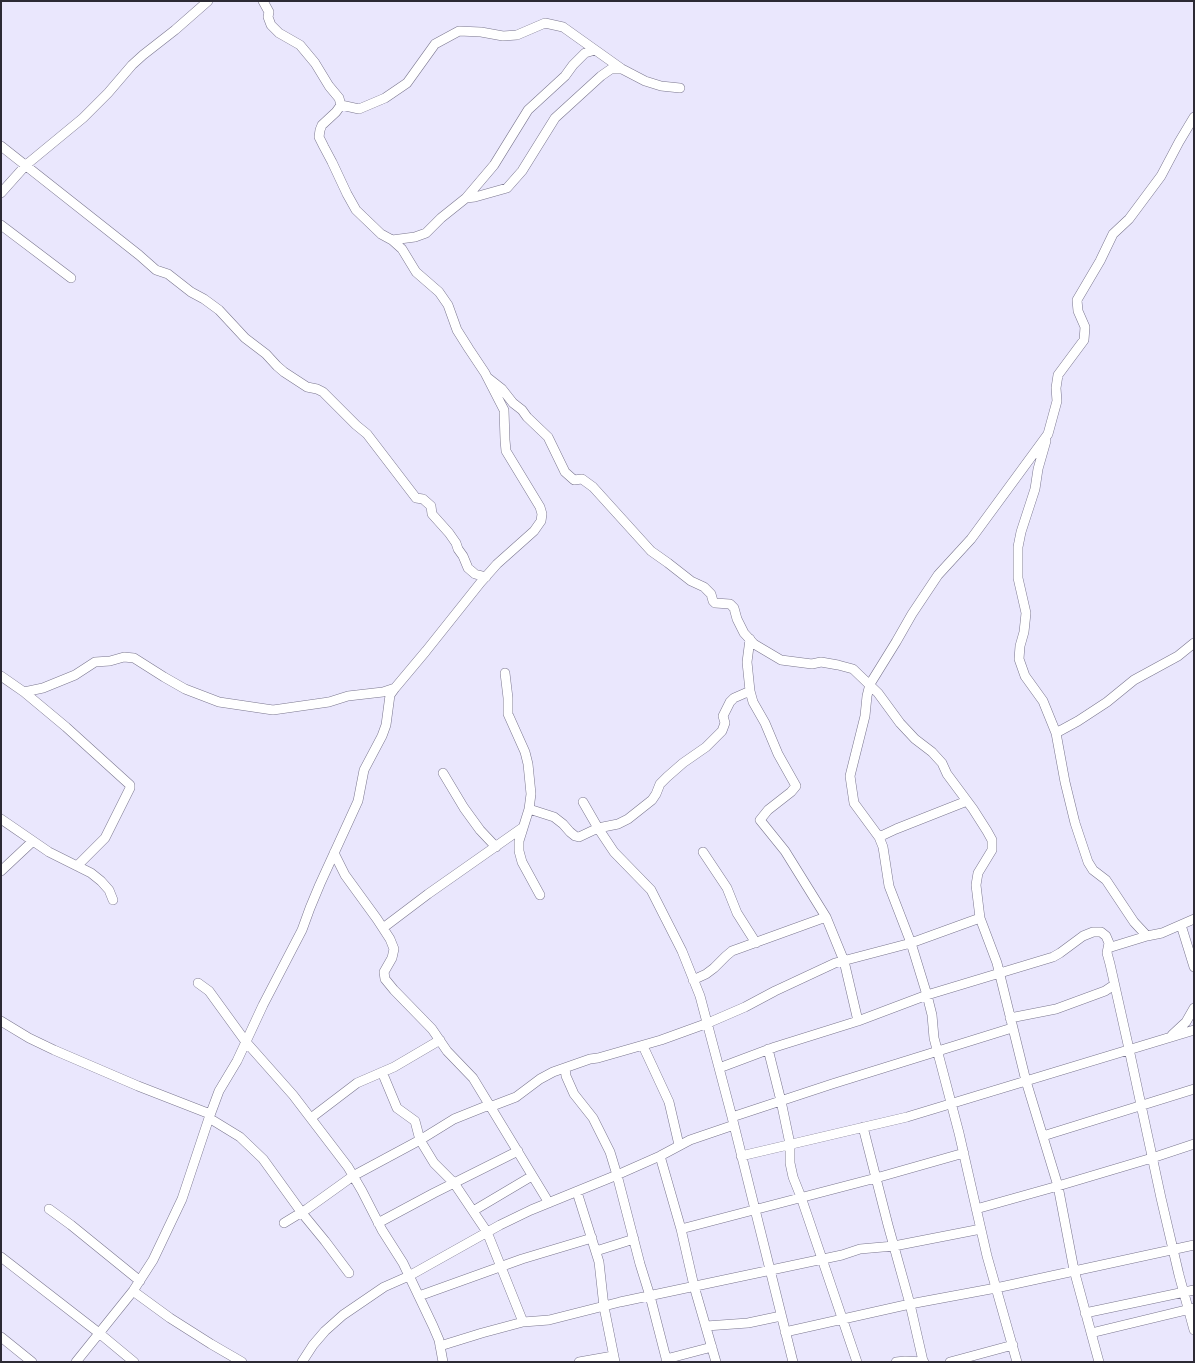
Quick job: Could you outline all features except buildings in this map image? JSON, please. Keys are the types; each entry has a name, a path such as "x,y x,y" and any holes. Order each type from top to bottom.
{"street":[{"path":"1,193 26,165 83,118 132,65 176,30 208,1"},
{"path":"76,1362 140,1281 153,1260 182,1199 219,1091 237,1061 263,1005 302,930 334,853 358,802 364,770 386,725 390,696 394,688 426,652 486,577 508,554 534,532 541,521 542,514 540,507 506,451 504,410 488,378 457,330 448,305 439,292 416,272 402,249 392,240 381,234 356,210 319,137 322,126 336,112 340,105 340,98 329,86 315,62 300,44 279,33 271,25 268,17 269,12 263,1"},
{"path":"340,105 359,109 384,98 407,83 435,44 459,31 481,32 502,36 517,35 545,23 563,27 622,69 645,81 661,86 680,88"},
{"path":"392,240 426,234 441,218 466,198 494,165 528,110 565,76 585,53 595,50"},
{"path":"466,198 507,188 522,171 555,118 601,76 611,69 622,69"},
{"path":"1147,936 1134,922 1106,880 1093,870 1088,862 1075,823 1056,733 1043,701 1025,676 1019,659 1026,613 1018,578 1018,547 1020,532 1035,489 1038,469 1057,401 1058,375 1084,340 1085,327 1078,311 1077,300 1114,234 1129,219 1161,176 1194,117"},
{"path":"1,146 156,270 168,274 219,310 245,338 266,354 284,372 308,387 323,392 356,425 368,434 416,498 423,499 431,506 432,514 452,538 468,568 475,574 486,577"},
{"path":"1,224 70,278"},
{"path":"488,378 502,389 513,404 522,410 548,437 565,472 574,480 582,479 592,487 651,551 691,581 704,587 711,594 715,603 730,604 734,608 744,633 754,644 781,660 838,665 853,669 870,684 914,739 923,744 942,763 947,774 987,830 992,840 992,850 978,873 976,885 980,918 997,962 1026,1081 1058,1186 1074,1270 1099,1362"},
{"path":"1017,1362 980,1229 927,995 889,886 883,847 879,837 854,803 850,776 865,716 870,684 912,614 938,576 971,539 1048,434"},
{"path":"750,639 747,662 753,702 796,786 768,810 760,820 785,851 826,918 844,961 858,1021"},
{"path":"1056,733 1078,721 1134,680 1178,656 1194,643"},
{"path":"24,692 43,688 75,675 95,662 110,661 124,657 134,658 185,689 219,702 273,710 329,702 348,696 383,692 394,688"},
{"path":"505,673 508,714 519,737 528,764 532,794 519,841 519,852 522,862 540,895"},
{"path":"1,676 66,726 130,785 104,838 77,866"},
{"path":"529,809 554,817 575,836 579,837 598,828 618,824 628,819 652,800 660,784 667,776 706,747 722,731 725,723 723,716 730,702 734,698 750,691"},
{"path":"443,773 464,808 480,830 496,847"},
{"path":"879,837 967,801"},
{"path":"583,802 614,852 651,890 682,951 700,996 793,1362"},
{"path":"1,819 49,852 101,881 109,890 113,900"},
{"path":"383,928 522,828"},
{"path":"1,871 33,841"},
{"path":"703,852 727,888 737,913 756,943"},
{"path":"334,853 345,875 383,928 394,949 392,958 384,972 385,979 432,1029 447,1051 473,1078 548,1203"},
{"path":"693,980 706,974 732,951 826,918"},
{"path":"284,1223 302,1213 353,1176 420,1140 454,1119 516,1097 540,1079 565,1068 590,1059 643,1046 708,1023 746,1007 802,978 844,961 910,943 980,918"},
{"path":"1108,948 1162,933 1194,919"},
{"path":"1181,925 1194,967"},
{"path":"719,1068 858,1021 927,995 1052,957 1083,936 1093,932 1101,932 1106,936 1109,943 1107,953 1114,985 1173,1249 1183,1292 1191,1309 1194,1330"},
{"path":"198,983 209,991 246,1042 266,1063 311,1118 353,1176 378,1224 403,1263 419,1296 433,1326 443,1362"},
{"path":"302,1362 325,1331 343,1315 384,1287 409,1276 487,1232 531,1210 617,1175 690,1140 781,1101 1056,1009 1105,991 1114,985"},
{"path":"1170,1037 1186,1022 1194,1008"},
{"path":"1,1021 54,1050 210,1116 240,1137 263,1159 349,1273"},
{"path":"741,1156 907,1116 1194,1030"},
{"path":"311,1118 357,1083 401,1063 440,1040"},
{"path":"643,1046 669,1102 679,1145"},
{"path":"768,1050 790,1144 790,1163 793,1177 857,1362"},
{"path":"565,1068 566,1076 574,1094 593,1118 610,1152 666,1360 712,1347"},
{"path":"382,1072 397,1108 415,1121 420,1140 434,1163 454,1183 487,1232 523,1322"},
{"path":"1043,1136 1194,1088"},
{"path":"863,1127 924,1362 896,1362"},
{"path":"976,1208 1058,1186 1194,1144"},
{"path":"378,1224 518,1151"},
{"path":"681,1229 964,1153"},
{"path":"660,1156 716,1362"},
{"path":"473,1211 532,1176"},
{"path":"577,1192 602,1275 604,1306 614,1359 580,1362"},
{"path":"50,1209 140,1281"},
{"path":"440,1346 523,1322 549,1320 694,1286 842,1255 860,1249 894,1246 980,1229"},
{"path":"419,1296 592,1238"},
{"path":"596,1251 634,1239"},
{"path":"785,1332 1194,1245"},
{"path":"1,1257 134,1362"},
{"path":"1085,1314 1194,1290"},
{"path":"133,1291 170,1318 242,1362"},
{"path":"1091,1333 1191,1309"},
{"path":"706,1326 748,1323 781,1316"},
{"path":"1,1337 32,1362"},
{"path":"950,1362 1013,1345"}]}
